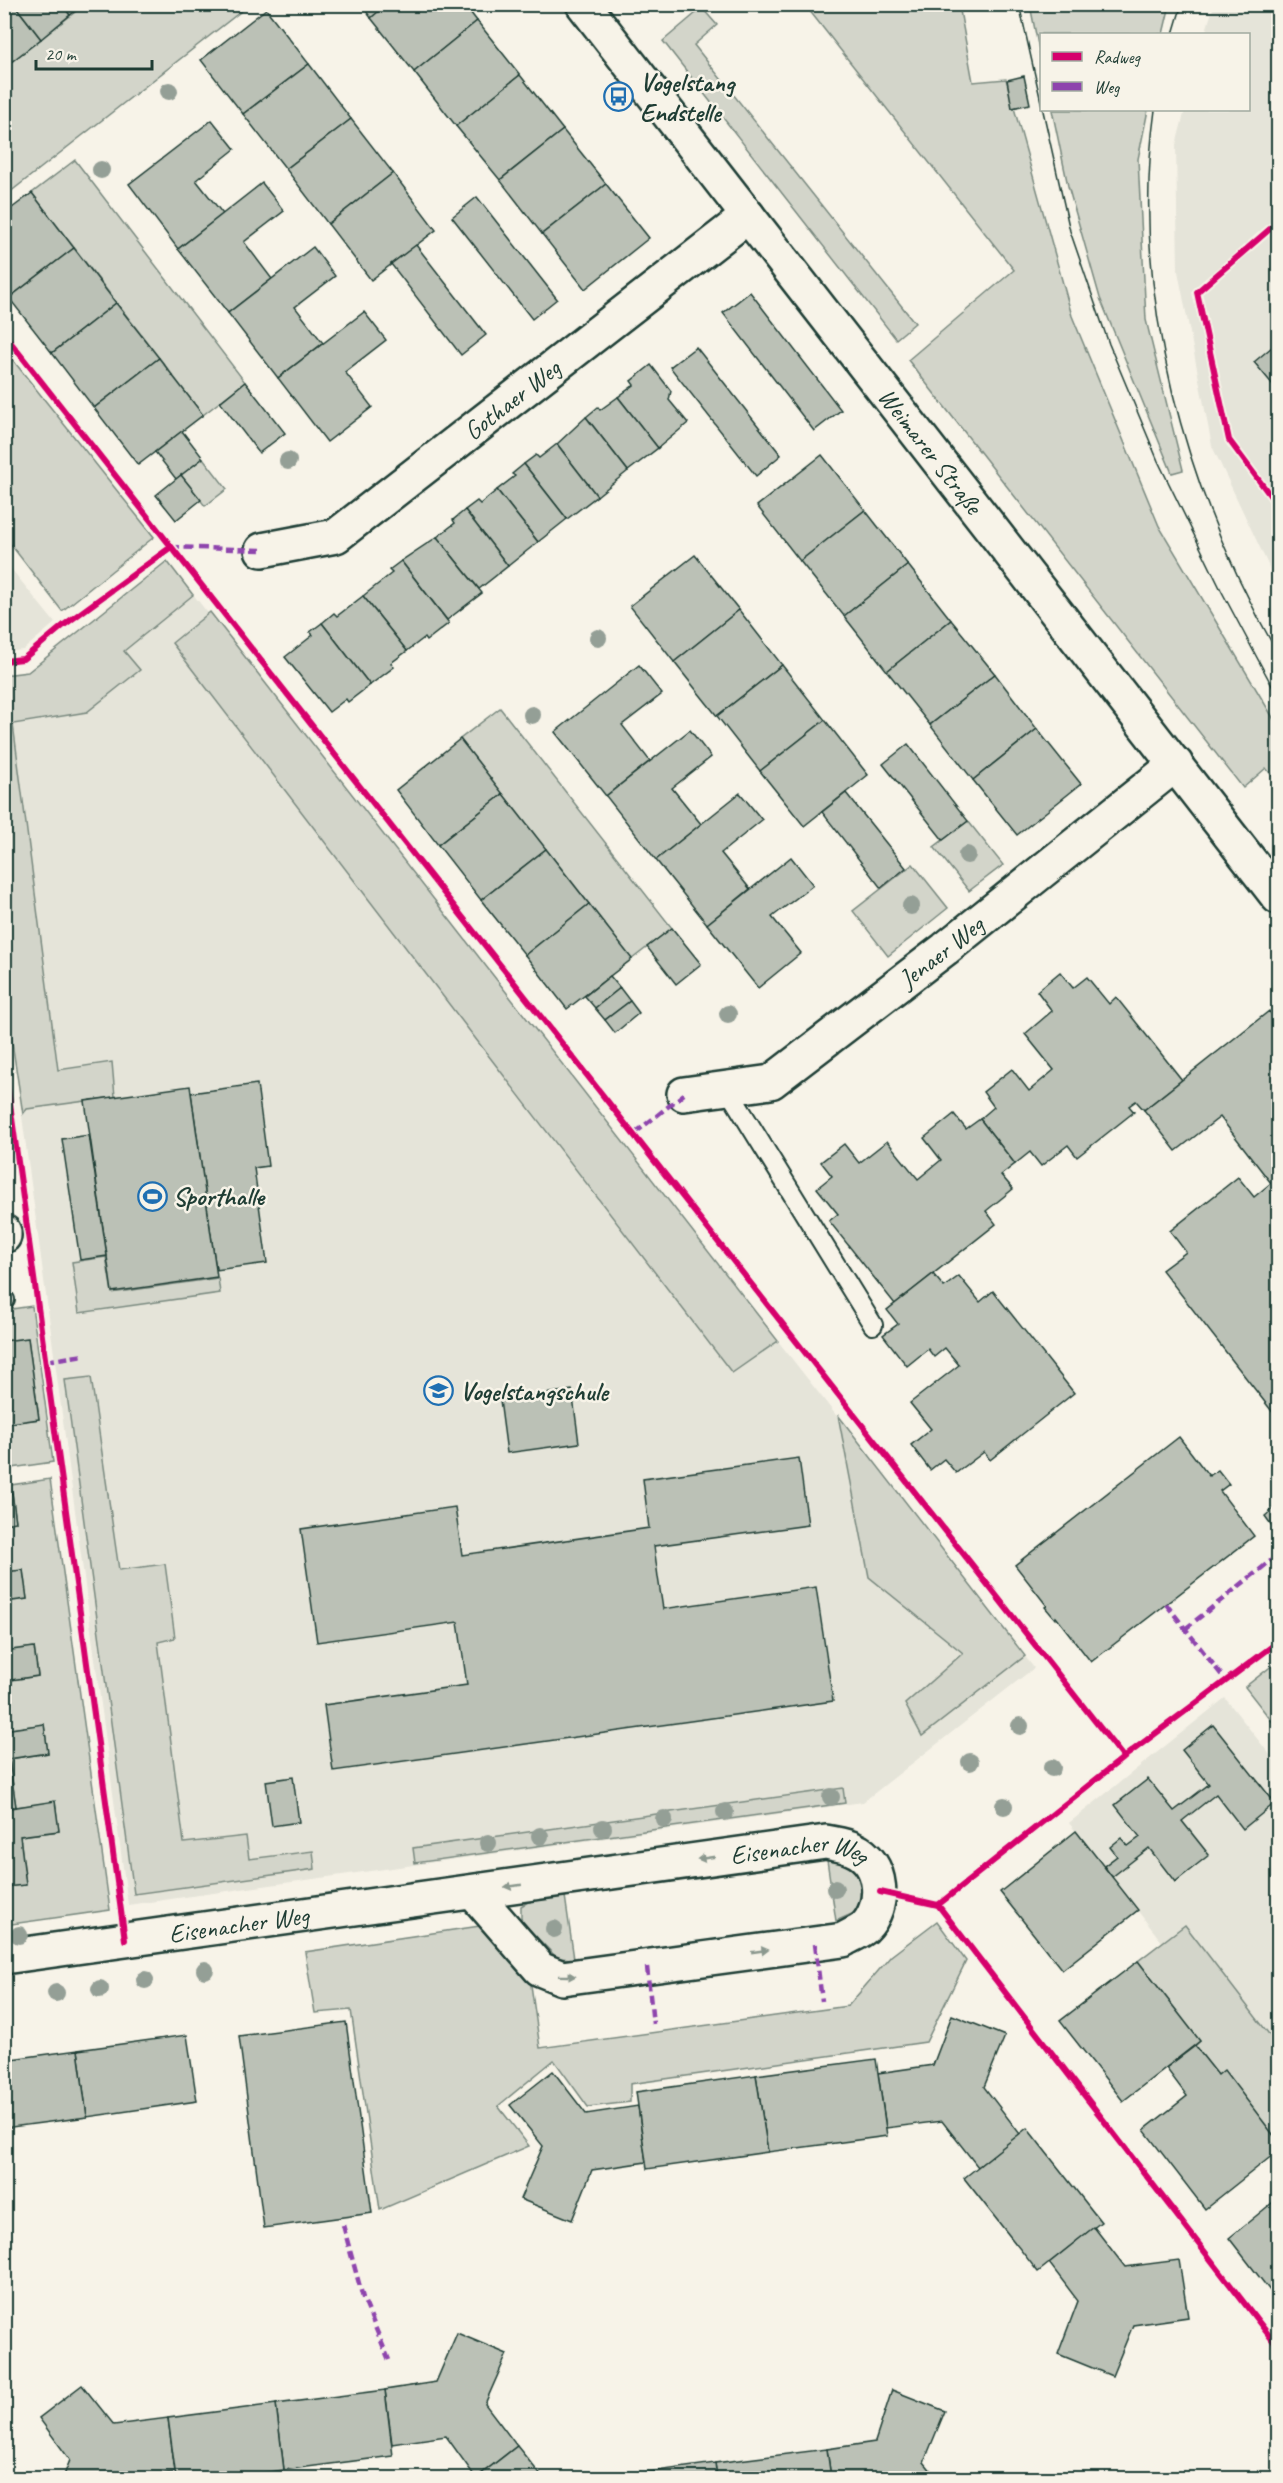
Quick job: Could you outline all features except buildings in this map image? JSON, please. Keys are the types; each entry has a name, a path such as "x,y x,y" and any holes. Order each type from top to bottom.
{"street":[{"name":"Weimarer Straße","path":"583,4 1278,897"},
{"name":"Gothaer Weg","path":"262,550 336,536 748,216"},
{"name":"Jenaer Weg","path":"684,1094 771,1082 780,1076 945,949 1176,765"},
{"name":"Eisenacher Weg","path":"4,1957 826,1842 855,1849 873,1867 880,1892 876,1912 863,1929 843,1940 562,1978 540,1969 473,1892"}],"lane":[{"path":"727,1088 873,1325"}],"shaded area":[{"path":"1030,4 1170,5 1163,33 1040,33 1040,55"},
{"path":"84,5 249,5 5,196 5,67"},
{"path":"805,5 959,5 973,82 1006,79 1072,316 1159,526 1278,726 1278,783 1266,768 1243,788 908,360 1014,270"},
{"path":"1214,5 1278,5 1278,586 1212,446 1178,271 1176,145 1185,111 1250,111 1250,33 1205,33"},
{"path":"702,8 717,25 694,45 915,323 896,339 663,41"},
{"path":"1052,111 1148,111 1138,159 1146,320 1183,470 1172,473 1100,298 1068,186"},
{"path":"75,160 245,382 203,415 32,193"},
{"path":"4,349 154,537 62,611 5,537"},
{"path":"203,458 227,489 205,506 181,475"},
{"path":"4,560 55,623 23,650 5,652"},
{"name":"Vogelstangschule","path":"167,561 1034,1668 863,1802 128,1905 5,990 4,675 28,672"},
{"path":"167,561 193,595 124,651 140,670 87,712 13,724 58,1070 112,1062 115,1097 27,1109 23,1114 4,990 4,675 28,672"},
{"path":"210,612 778,1341 732,1373 172,643"},
{"path":"500,708 672,928 632,959 460,739"},
{"path":"968,821 1003,865 969,891 934,847"},
{"path":"913,864 948,908 888,956 853,911"},
{"path":"106,1257 112,1293 218,1278 220,1293 79,1313 72,1262"},
{"path":"32,1306 53,1462 5,1469 4,1424 39,1419 28,1338 5,1341 5,1310"},
{"path":"91,1377 119,1570 165,1564 175,1638 158,1642 184,1843 246,1836 249,1859 313,1851 315,1869 134,1894 65,1380"},
{"path":"838,1415 1025,1656 922,1736 905,1704 963,1653 869,1577"},
{"path":"50,1479 110,1910 5,1925 5,1887 26,1884 20,1836 59,1831 55,1802 16,1807 9,1759 48,1753 44,1724 5,1730 4,1723 5,1681 38,1676 34,1647 5,1651 4,1602 27,1599 23,1570 5,1572 5,1524 16,1522 11,1485"},
{"path":"1278,1661 1278,1729 1245,1687"},
{"path":"1225,1698 1278,1765 1278,2034 1273,2039 1185,1925 1162,1942 1069,1823"},
{"path":"843,1788 845,1803 415,1863 413,1848"},
{"path":"827,1860 847,1864 861,1879 862,1897 854,1913 836,1921"},
{"path":"565,1896 574,1959 557,1958 522,1922 540,2048 848,2006 891,1956 937,1921 966,1961 926,2042 630,2084 630,2102 588,2107 554,2060 498,2106 529,2146 380,2210 351,2010 315,2013 305,1952 521,1920 521,1906 528,1902"},
{"path":"1185,1925 1278,2046 1278,2141 1224,2071 1218,2075 1195,2046 1200,2041 1138,1961"}],"tram line":[{"path":"1019,4 1040,97"},
{"path":"1173,33 1182,4"},
{"path":"1043,111 1070,231 1109,344 1158,461 1222,592 1278,697"},
{"path":"1155,111 1149,180 1150,251 1158,321 1172,391 1192,460 1216,527 1245,592 1278,654"}],"marked path":[{"path":"171,547 262,550"},
{"path":"635,1133 684,1094"},
{"path":"46,1361 84,1355"},
{"path":"1185,1629 1273,1559"},
{"path":"1166,1604 1227,1682"},
{"path":"815,1944 822,2001"},
{"path":"647,1967 653,2024"},
{"path":"343,2225 363,2298 389,2360"}],"cycle path":[{"path":"1278,222 1197,292 1229,440 1278,506"},
{"path":"4,334 1124,1758"},
{"path":"4,661 23,659 64,625 171,547"},
{"path":"4,1060 125,1940"},
{"path":"938,1905 1128,1754 1278,1642"},
{"path":"880,1892 938,1905 1278,2347"}],"place":[{"name":"Vogelstang Endstelle","path":"619,97"},
{"name":"Sporthalle","path":"152,1196"},
{"name":"Vogelstangschule","path":"439,1391"}]}
